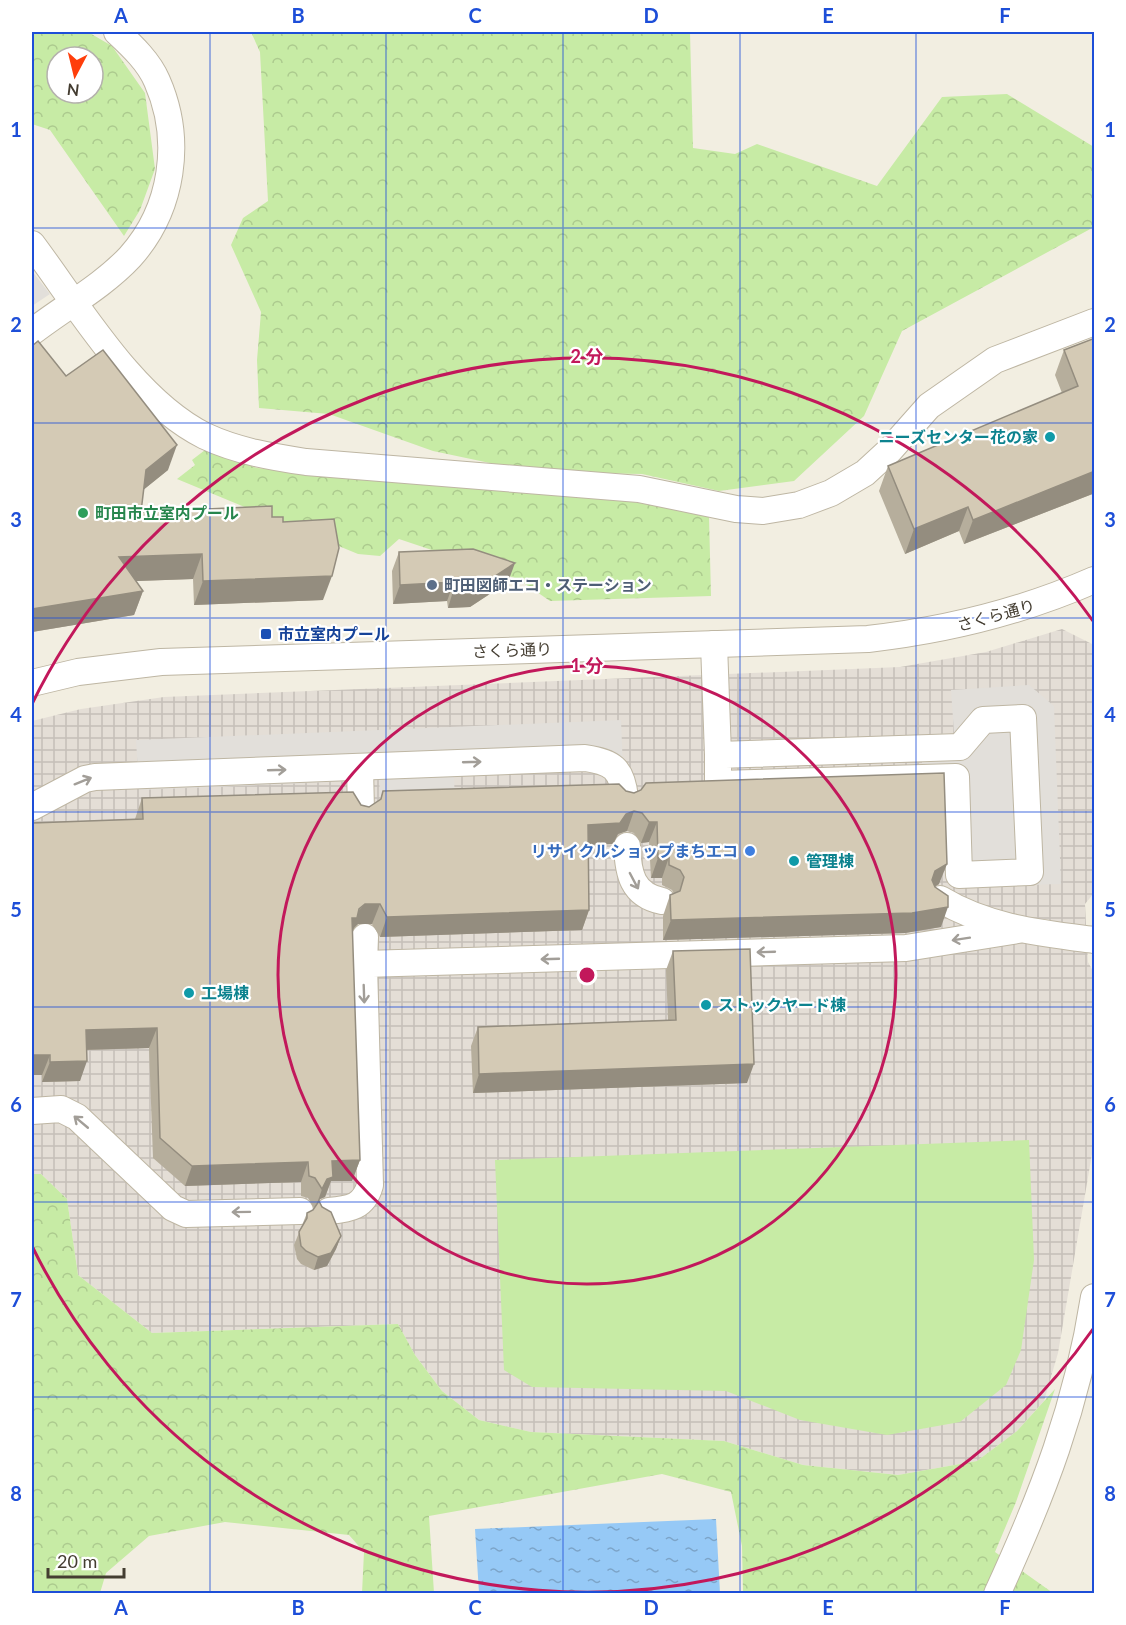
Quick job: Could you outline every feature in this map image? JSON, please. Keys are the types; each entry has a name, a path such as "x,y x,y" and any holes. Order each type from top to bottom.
{"street":[{"path":"32,332 130,257 156,222 167,188 172,153 170,116 157,80 135,48 117,32"},
{"path":"32,244 131,377 153,400 203,435 229,446 262,455 306,462 639,489 736,509 763,511 799,505 831,493 865,473 890,450 929,406 968,377 995,360 1095,322"},
{"name":"さくら通り","path":"32,683 78,672 161,662 868,639 924,632 1026,608 1095,580"},
{"path":"714,644 717,755 708,785 956,777 959,875 1030,872 1023,718 983,720 960,747 717,755"},
{"path":"32,807 85,779 95,777 585,758 604,760 615,767 631,791"},
{"path":"360,767 362,812"},
{"path":"627,846 630,877 638,890 650,899 662,901"},
{"path":"940,899 964,913 1018,930 1095,940"},
{"path":"363,964 906,948 1018,930"},
{"path":"329,1210 357,1206 367,1195 370,1185 363,964 365,938"},
{"path":"32,1111 61,1109 76,1117 173,1208 186,1214 300,1211"},
{"path":"997,1593 1034,1513 1066,1422 1086,1351 1095,1297"}],"shaded area":[{"path":"32,271 50,294 32,306"},
{"path":"1062,629 1094,645 1094,893 1085,904 1088,962 1094,973 1092,1154 1058,1353 1044,1401 1017,1431 977,1461 898,1475 803,1465 724,1441 531,1432 479,1420 442,1391 415,1355 398,1324 152,1333 78,1275 67,1199 41,1174 32,1174 32,721 81,709 164,697 900,667 986,652"},
{"path":"1029,685 1054,706 1061,884 953,887 947,882 945,793 924,788 920,735 954,733 951,690"},
{"path":"621,720 623,769 454,776 455,806 381,809 379,780 139,790 136,740"}],"green space":[{"path":"32,32 88,32 112,46 145,93 155,169 140,210 124,236 50,130 32,124"},
{"path":"251,32 690,32 693,148 735,154 757,144 877,186 942,97 1007,94 1094,147 1094,227 902,331 864,416 794,481 719,491 642,474 533,472 433,451 329,414 259,408 257,360 261,312 231,245 243,218 268,201 260,52"},
{"path":"205,450 257,468 635,502 709,516 711,596 550,601 518,579 399,539 380,556 358,554 177,479 195,465 192,460"},
{"path":"1029,1140 1034,1260 1021,1350 1006,1385 960,1422 887,1435 800,1420 726,1391 532,1387 504,1370 495,1160"},
{"path":"32,1174 41,1174 67,1199 78,1275 152,1333 398,1324 415,1355 442,1391 479,1420 531,1432 724,1441 803,1465 898,1475 977,1461 1017,1431 1055,1389 1016,1502 995,1552 1053,1593 743,1593 742,1546 731,1492 662,1474 429,1516 434,1593 362,1593 364,1552 349,1535 225,1522 149,1536 106,1573 100,1593 32,1594"}],"water":[{"path":"716,1519 720,1593 479,1593 475,1529"}],"building":[{"name":"ニーズセンター花の家","path":"1095,338 1095,471 973,520 968,507 914,529 888,466 1078,386 1064,350"},
{"name":"町田市立室内プール","path":"38,341 66,376 103,350 177,445 146,470 141,512 272,506 272,517 283,517 283,522 334,519 339,548 332,576 203,581 202,554 119,557 143,591 32,609 32,346"},
{"path":"473,549 515,563 477,588 454,588 454,582 400,585 399,552"},
{"name":"工場棟","path":"944,773 947,864 935,871 932,880 935,887 948,896 948,907 912,913 671,920 670,895 680,891 684,877 680,870 669,865 669,857 658,858 657,822 649,822 642,813 634,811 626,814 620,823 588,825 589,910 387,917 380,904 365,904 359,909 357,918 352,918 360,1160 332,1161 333,1177 327,1179 322,1189 315,1178 309,1176 308,1162 192,1166 160,1138 157,1028 86,1030 87,1061 50,1062 50,1055 32,1055 32,823 143,819 142,798 353,792 361,805 369,807 381,799 383,791 619,784 626,791 634,793 641,790 646,783"},
{"name":"ストックヤード棟","path":"750,949 754,1064 479,1074 478,1027 676,1020 673,951"},
{"path":"319,1201 322,1207 331,1212 341,1236 331,1253 318,1257 301,1246 299,1232 307,1218 307,1213 313,1210"}],"place":[{"name":"ニーズセンター花の家","path":"1050,437"},
{"name":"町田市立室内プール","path":"83,513"},
{"name":"町田図師エコ・ステーション","path":"432,585"},
{"name":"市立室内プール","path":"266,634"},
{"name":"リサイクルショップまちエコ","path":"750,851"},
{"name":"管理棟","path":"794,861"},
{"name":"工場棟","path":"189,993"},
{"name":"ストックヤード棟","path":"706,1005"}]}
